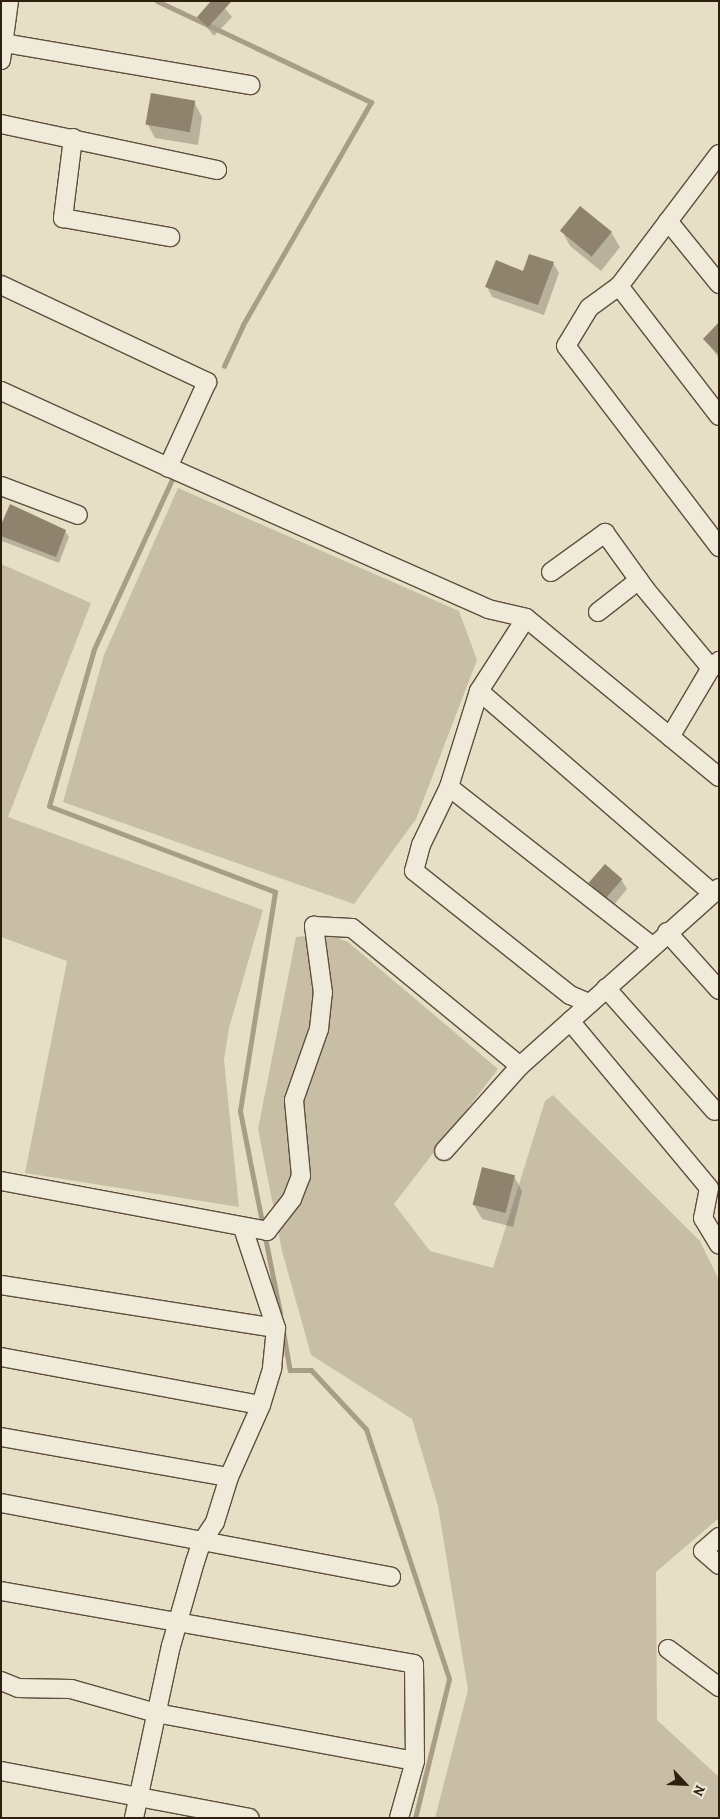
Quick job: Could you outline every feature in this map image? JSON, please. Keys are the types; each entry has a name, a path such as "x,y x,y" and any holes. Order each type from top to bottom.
{"street":[{"path":"8,1 2,51 250,85"},
{"path":"1,124 217,170"},
{"path":"73,138 62,218 170,237"},
{"path":"719,154 620,286 590,308 566,346 719,547"},
{"path":"668,221 719,284"},
{"path":"1,285 208,382 168,467"},
{"path":"620,286 719,416"},
{"path":"1,391 470,602 526,618 719,777"},
{"path":"1,486 78,515"},
{"path":"552,572 605,533 639,580 715,664 670,737"},
{"path":"598,612 639,580"},
{"path":"526,618 479,691 449,787 421,845 414,872 570,995 589,1003"},
{"path":"444,1151 520,1066 652,946 716,891 479,691"},
{"path":"449,787 652,946"},
{"path":"255,1230 292,1199 300,1176 294,1100 319,1030 323,993 314,926 352,928 520,1066"},
{"path":"668,932 719,990"},
{"path":"606,988 715,1110"},
{"path":"570,1020 714,1184 703,1218 719,1245"},
{"path":"1,1181 255,1230"},
{"path":"134,1818 177,1624 201,1543 215,1522 230,1477 261,1405 272,1368 276,1328 255,1230"},
{"path":"1,1285 276,1328"},
{"path":"1,1357 261,1405"},
{"path":"1,1437 230,1477"},
{"path":"1,1503 201,1543 391,1577"},
{"path":"719,1537 703,1551 719,1565"},
{"path":"1,1591 177,1624 414,1664 415,1761 399,1818"},
{"path":"668,1649 719,1687"},
{"path":"1,1681 18,1688 71,1689 156,1713 415,1761"},
{"path":"1,1771 138,1794 250,1818"}],"shaded area":[{"path":"178,488 459,611 477,660 416,819 354,904 63,802 104,655"},
{"path":"1,564 91,603 8,817 263,910 229,1028 224,1060 239,1207 25,1173 67,961 1,937"},
{"path":"327,934 348,942 498,1069 394,1204 430,1251 493,1268 545,1101 553,1095 700,1241 719,1280 719,1518 656,1572 657,1720 719,1777 719,1818 435,1818 468,1690 438,1506 412,1419 311,1355 282,1251 258,1129 296,937"}],"building":[{"path":"211,1 232,1 208,27 197,17"},
{"path":"151,93 195,101 190,132 145,125"},
{"path":"580,206 612,232 592,257 560,231"},
{"path":"529,254 554,262 538,305 485,287 496,260 523,271"},
{"path":"719,322 719,355 703,339"},
{"path":"10,504 66,530 56,557 1,536 1,525"},
{"path":"605,864 622,879 606,898 589,883"},
{"path":"482,1167 515,1175 506,1213 473,1205"}],"waterway":[{"path":"157,1 371,102 243,325 224,366"},
{"path":"174,475 94,649 49,806 275,892 240,1111 280,1313"},
{"path":"283,1332 290,1370 311,1370 366,1429 449,1679 415,1818"}]}
